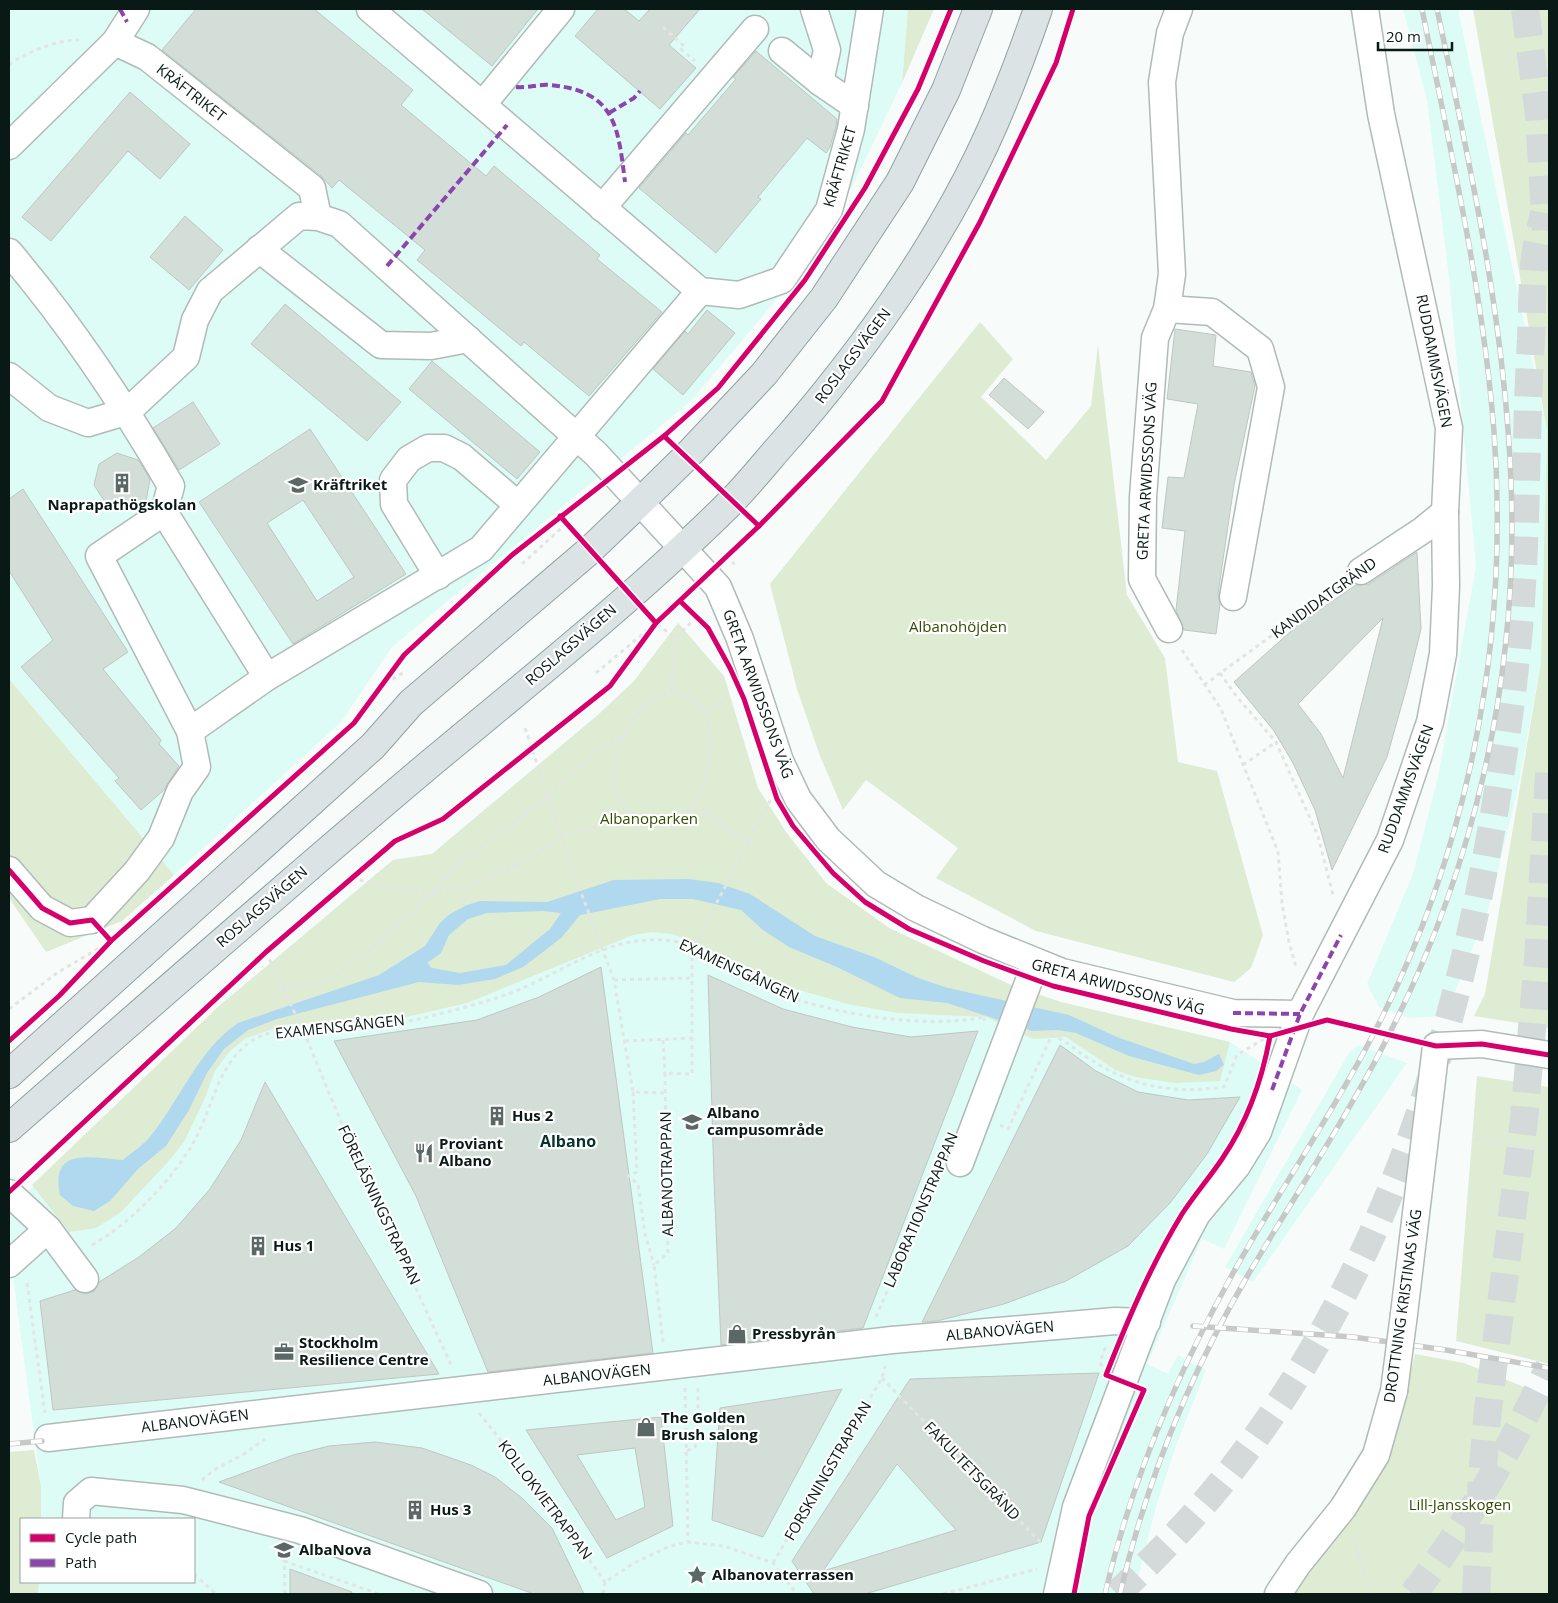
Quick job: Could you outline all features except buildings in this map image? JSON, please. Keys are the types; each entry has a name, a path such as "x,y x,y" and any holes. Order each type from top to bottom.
{"main road":[{"path":"9,1074 373,746 411,703 590,550 686,457 764,374 824,298 900,182 946,90 978,9"},
{"name":"ROSLAGSVÄGEN","path":"9,1128 238,928 682,549 733,501 817,404 898,296 936,238 969,177 1012,84 1038,9"}],"street":[{"path":"190,731 267,677 438,576 480,549 700,291 370,9"},
{"path":"483,104 562,9"},
{"path":"814,9 827,50 820,82"},
{"name":"KRÄFTRIKET","path":"700,291 739,295 782,280 829,210 852,129 870,9"},
{"name":"GRETA ARWIDSSONS VÄG","path":"1169,629 1142,579 1143,497 1155,338 1167,309 1172,274 1162,82 1170,33 1179,9"},
{"name":"RUDDAMMSVÄGEN","path":"1057,1594 1053,1564 1162,1280 1197,1214 1237,1166 1258,1132 1300,1014 1390,840 1430,722 1443,654 1446,586 1445,512 1449,428 1381,114 1365,9"},
{"path":"9,146 124,20"},
{"name":"KRÄFTRIKET","path":"124,20 147,57 312,188 318,217"},
{"path":"602,208 755,29"},
{"name":"KRÄFTRIKET","path":"782,50 820,82 855,106"},
{"path":"9,376 49,408 88,423 128,412 186,357 195,320 210,291 299,216 318,217 340,224 576,436"},
{"path":"259,249 381,345 431,346 468,339"},
{"path":"9,252 50,300 128,412 171,486 164,512 99,556 190,731 197,767 180,790 161,838 138,871 92,920 70,923 42,908 9,870"},
{"path":"1167,309 1212,312 1260,349 1271,387 1233,598"},
{"name":"GRETA ARWIDSSONS VÄG","path":"576,436 640,502 722,593 740,639 780,761 798,800 828,839 876,884 916,908 983,940 1036,962 1099,982 1233,1013 1300,1014"},
{"path":"438,576 394,504 393,480 409,459 428,448 444,448 462,457 518,505"},
{"path":"164,512 267,677"},
{"name":"KANDIDATGRÄND","path":"1361,571 1423,530 1445,512"},
{"path":"949,1166 978,1114 1036,962"},
{"name":"DROTTNING KRISTINAS VÄG","path":"1278,1594 1298,1564 1343,1508 1376,1455 1394,1391 1436,1046 1482,1044 1549,1055"},
{"path":"9,1193 48,1229 85,1279"},
{"path":"10,1263 48,1229"},
{"name":"ALBANOVÄGEN","path":"48,1438 892,1340 1115,1321 1147,1322"},
{"path":"76,1518 77,1504 91,1491 134,1504 183,1507 300,1530 479,1594"}],"path":[{"path":"9,65 17,58 124,20"},
{"path":"663,27 684,46 681,49 714,77"},
{"path":"560,516 590,550"},
{"path":"522,564 567,523"},
{"path":"708,576 736,549"},
{"path":"730,554 737,571"},
{"path":"630,594 656,623 675,638"},
{"path":"596,673 662,617"},
{"path":"671,691 675,638 697,617"},
{"path":"638,646 656,623"},
{"path":"1169,629 1221,709 1278,852 1282,903 1289,942 1297,968"},
{"path":"379,688 404,672"},
{"path":"1220,673 1237,697 1276,742 1318,836 1335,900 1339,892"},
{"path":"374,695 389,675"},
{"path":"705,712 739,689"},
{"path":"671,691 684,694 695,700 705,712 710,746 708,766 702,788 694,804 684,817 669,825 653,825 637,818 623,804 615,789 614,769 626,733 645,706 671,691"},
{"path":"525,728 571,866 614,980 634,1092 636,1172 628,1176 638,1184 645,1234 654,1265 666,1367"},
{"path":"282,986 303,987 328,978 367,953 433,892 464,860 548,797 576,768 592,755 626,733"},
{"path":"525,754 540,742"},
{"path":"1243,766 1276,742"},
{"path":"665,1073 692,1074 692,950 775,791"},
{"path":"694,804 748,842"},
{"path":"352,878 396,889 433,892 468,888 520,863 550,845 561,835 637,818"},
{"path":"345,884 359,872"},
{"path":"92,962 118,934"},
{"path":"9,1009 57,973 111,941"},
{"path":"259,959 274,946"},
{"path":"1291,975 1301,961"},
{"path":"614,980 692,978"},
{"path":"1260,1034 1270,1036"},
{"path":"978,1114 1008,1128 1052,1035 1065,1040 1086,1057 1112,1072 1138,1084 1170,1090 1202,1090 1224,1086 1237,1055 1270,1036"},
{"path":"1268,1045 1270,1036"},
{"path":"625,1041 692,1038"},
{"path":"1476,1139 1549,1150"},
{"path":"10,1263 26,1276 48,1438"},
{"path":"687,1451 695,1447 698,1432 698,1364"},
{"path":"686,1414 688,1542"},
{"path":"183,1507 206,1475 244,1454 268,1437"},
{"path":"1343,1508 1371,1594"},
{"path":"603,1594 605,1582 634,1563 670,1546 688,1542 724,1546 773,1563 798,1594"},
{"path":"285,1594 284,1561 379,1594"},
{"path":"943,1594 1053,1564"},
{"path":"195,1575 216,1594"}],"shaded area":[{"name":"Kräftriket","path":"9,9 908,9 902,83 854,183 796,276 692,400 392,647 341,722 174,875 9,679"},
{"path":"1403,9 1458,9 1547,431 1541,662 1517,793 1488,910 1445,1016 1409,1018 1379,1007 1367,984 1413,874 1438,777 1476,566 1449,278 1427,100"},
{"name":"Albano campusområde","path":"678,623 724,676 758,788 786,832 826,883 889,928 1011,985 1061,1002 1230,1042 1302,1090 1224,1249 1202,1239 1147,1364 1168,1374 1178,1355 1206,1370 1176,1446 1156,1507 1134,1594 38,1594 39,1583 195,1583 195,1518 41,1518 41,1486 9,1247 9,1210 218,1007 393,860 432,854 599,714 634,681"},
{"path":"1358,1045 1407,1063 1253,1282 1225,1267 1349,1053"}],"green space":[{"path":"908,9 934,9 902,83"},
{"path":"1473,9 1549,9 1549,1028 1474,1016 1485,994 1541,662 1547,431"},
{"name":"Albanohöjden","path":"980,322 1013,359 981,397 1046,460 1091,406 1098,345 1127,595 1165,658 1178,762 1217,771 1263,935 1251,968 1234,982 1036,931 936,878 958,848 866,780 843,810 820,756 797,689 770,584"},
{"name":"Albanoparken","path":"678,623 724,676 758,788 786,832 826,883 889,928 1011,985 1061,1002 1230,1042 1220,1081 1175,1083 1135,1077 1115,1070 1066,1037 1033,1039 986,1017 897,1013 848,1004 796,989 672,934 652,932 633,935 467,1003 406,1017 285,1025 246,1038 230,1051 215,1071 205,1098 184,1142 167,1163 121,1212 96,1228 69,1232 32,1185 218,1007 393,860 432,854 599,714 634,681"},
{"path":"9,679 174,875 122,921 46,952 9,898"},
{"path":"1477,1076 1549,1087 1549,1364 1456,1341"},
{"name":"Lill-Jansskogen","path":"1415,1354 1464,1363 1549,1397 1549,1594 1291,1594 1389,1452"},
{"path":"34,1450 41,1486 41,1518 20,1518 20,1583 39,1583 38,1594 9,1594 9,1452"}],"water":[{"path":"689,879 718,883 750,894 815,936 874,957 918,978 948,988 1069,1015 1117,1037 1194,1064 1204,1062 1219,1054 1224,1065 1216,1071 1199,1075 1129,1056 1076,1033 1058,1030 1032,1031 947,1003 900,998 837,967 789,947 763,930 741,910 693,899 660,899 580,915 562,937 543,952 523,967 495,979 458,985 419,982 277,1019 248,1030 224,1049 207,1073 189,1110 166,1146 138,1169 110,1201 94,1211 73,1206 60,1195 59,1179 61,1169 67,1162 76,1158 86,1157 123,1160 146,1141 160,1124 200,1062 224,1034 238,1023 379,975 425,946 440,923 450,914 467,905 480,901 547,902 614,880","holes":["543,911 561,913 550,929 506,965 460,973 432,968 427,963 441,953 449,935 468,919 487,913"]}],"tunnel":[{"path":"1525,9 1539,115 1546,230"},
{"path":"1117,1594 1206,1501 1233,1468 1285,1394 1331,1317 1371,1237 1405,1154 1434,1070 1479,896 1512,697 1524,554 1533,277 1544,213"},
{"path":"1476,1594 1482,1477 1488,1409 1524,1120 1538,960 1549,773"},
{"path":"1413,1594 1470,1513 1504,1456 1549,1367"}],"railway":[{"path":"1105,1594 1128,1511 1142,1470 1157,1430 1192,1352 1248,1247 1349,1079 1400,978 1430,904 1455,828 1474,750 1487,672 1495,592 1497,512 1494,432 1489,379 1474,272 1422,9"},
{"path":"1120,1594 1143,1511 1157,1470 1172,1430 1207,1351 1248,1275 1366,1079 1413,984 1441,916 1465,846 1484,775 1498,703 1507,630 1511,556 1511,482 1502,363 1494,303 1462,126 1437,9"},
{"path":"1193,1326 1353,1337 1446,1350 1549,1368"},
{"path":"9,1444 42,1441"}],"marked path":[{"path":"120,9 127,22"},
{"path":"516,87 550,85 572,89 589,95 601,104 610,115 616,129 625,182"},
{"path":"609,113 634,98 640,91"},
{"path":"387,266 507,125"},
{"path":"1272,1090 1300,1014 1341,935"},
{"path":"1233,1013 1300,1014"}],"cycle path":[{"path":"9,1041 59,996 111,941 354,723 404,655 512,555 664,436 718,388 805,280 865,188 918,89 951,9"},
{"path":"9,1192 266,952 395,841 443,819 610,686 656,623 759,526 882,401 980,222 1056,63 1073,9"},
{"path":"664,436 759,526"},
{"path":"560,516 656,623"},
{"path":"680,601 708,628 730,668 744,699 777,799 793,826 833,873 865,902 909,929 984,961 1053,986 1231,1029 1270,1036 1327,1020 1436,1046 1482,1044 1549,1055"},
{"path":"9,870 42,908 70,923 92,920 111,941"},
{"path":"1074,1594 1089,1516 1144,1390 1106,1375 1160,1253 1182,1214 1231,1145 1247,1115 1263,1069 1270,1036"}],"place":[{"name":"Naprapathögskolan","path":"122,483"},
{"name":"Kräftriket","path":"298,485"},
{"name":"Hus 2","path":"497,1116"},
{"name":"Albano campusområde","path":"692,1122"},
{"name":"Proviant Albano","path":"424,1153"},
{"name":"Hus 1","path":"258,1246"},
{"name":"Pressbyrån","path":"737,1334"},
{"name":"Stockholm Resilience Centre","path":"284,1352"},
{"name":"The Golden Brush salong","path":"646,1427"},
{"name":"Hus 3","path":"415,1510"},
{"name":"AlbaNova","path":"284,1550"},
{"name":"Albanovaterrassen","path":"697,1575"}],"district":[{"name":"Albano","path":"568,1141"}]}
